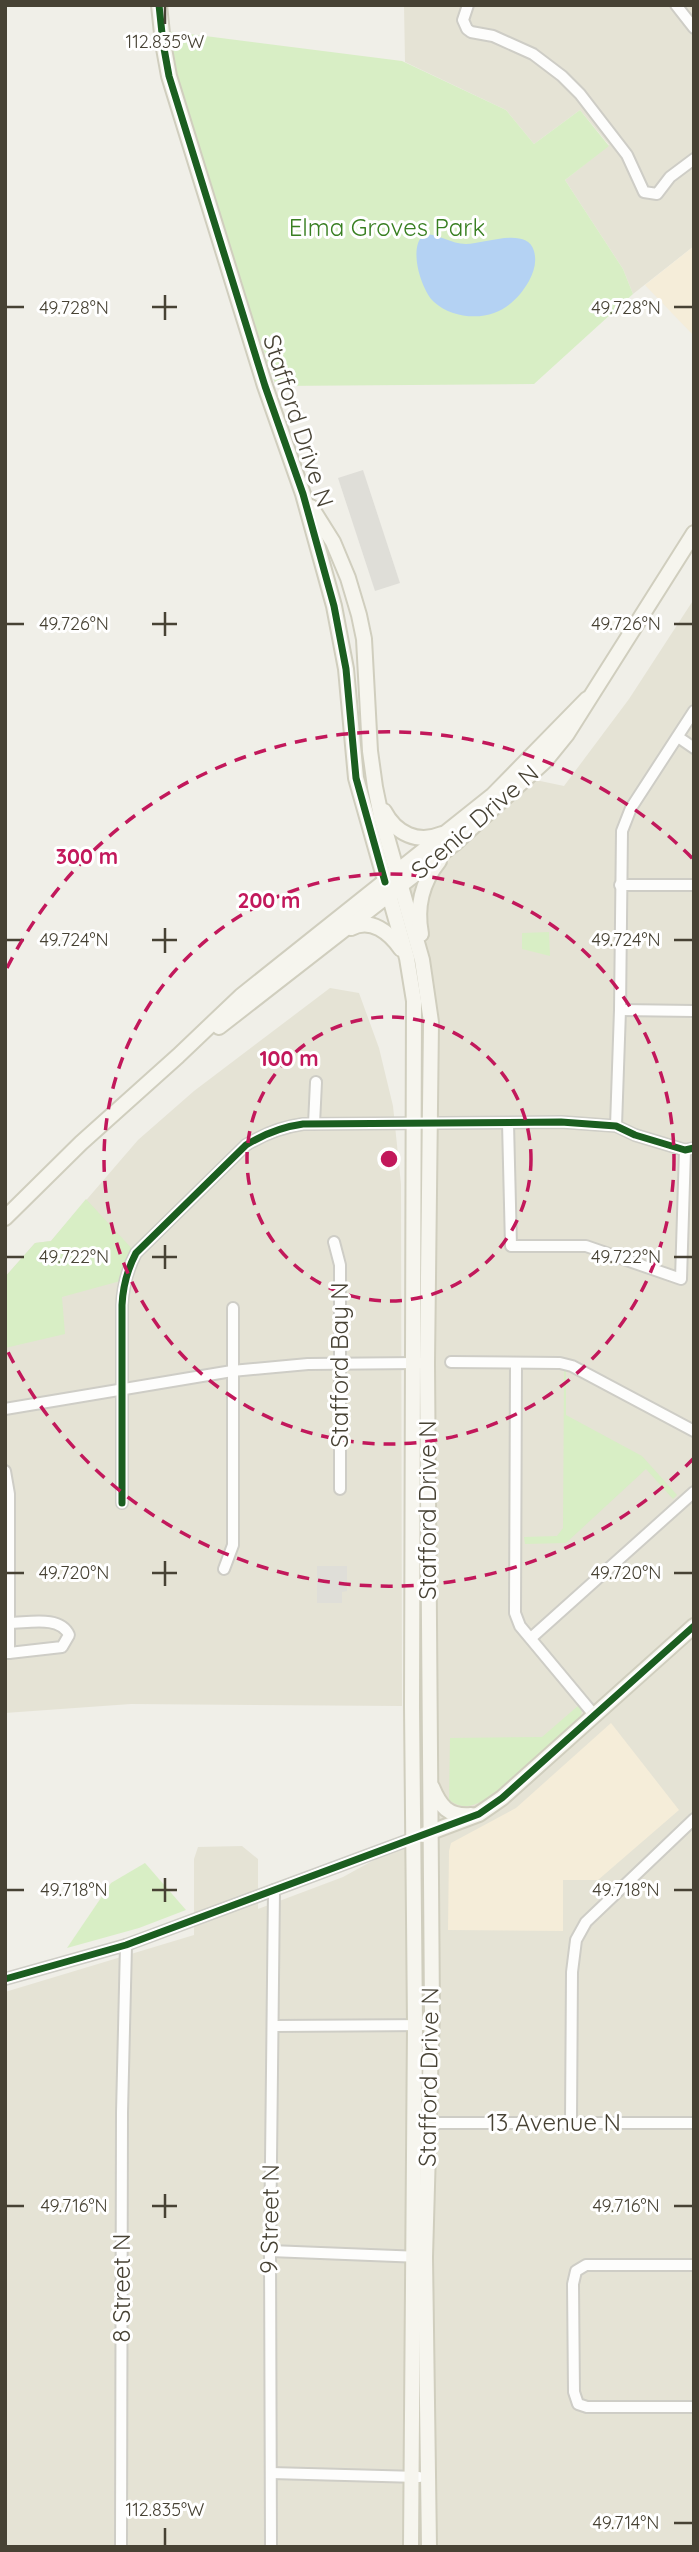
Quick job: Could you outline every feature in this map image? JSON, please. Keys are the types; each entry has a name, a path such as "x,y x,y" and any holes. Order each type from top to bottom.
{"main road":[{"name":"Stafford Drive N","path":"159,5 169,76 265,386 303,494 341,633 356,778 393,884 431,1022 427,1363 432,2025 421,2123"},
{"name":"Stafford Drive N","path":"303,494 332,542 348,578 359,615 364,639 370,751 393,884"},
{"name":"Scenic Drive N","path":"5,1218 81,1143 241,996 393,884 546,760 567,734 694,533"},
{"path":"375,787 388,819 401,831 425,839 452,838"},
{"path":"338,935 356,925 382,929 415,959 423,944 419,911 423,891 452,838"},
{"name":"Scenic Drive N","path":"178,1056 253,1003 338,935 393,884"},
{"name":"Stafford Drive N","path":"411,2547 421,2123 415,2025 414,1838 412,1125 415,959"},
{"path":"414,1838 479,1814 502,1798 694,1626"},
{"path":"430,1783 444,1809 453,1814 479,1814"},
{"name":"Stafford Drive N","path":"419,2256 430,2477 429,2547"}],"street":[{"path":"468,5 463,20 467,29 501,39 533,54 580,94 627,155 644,192 657,194 670,177 694,159"},
{"path":"677,6 694,28"},
{"path":"616,1126 621,840 624,823 694,711"},
{"path":"678,737 694,748"},
{"path":"620,885 694,885"},
{"path":"620,1010 694,1011"},
{"path":"314,1124 316,1082"},
{"path":"122,1503 123,1292 128,1268 136,1252 246,1145 275,1130 314,1124 561,1122 616,1126 635,1135 689,1149 681,1279 586,1246 511,1246 508,1123"},
{"name":"Stafford Bay N","path":"334,1242 340,1265 340,1489"},
{"path":"224,1569 233,1545 233,1308"},
{"path":"450,1362 561,1363 572,1366 694,1431"},
{"path":"5,1409 232,1371 340,1363 427,1363"},
{"path":"516,1363 514,1613 520,1626 594,1716"},
{"path":"5,1471 9,1494 7,1653 62,1647 69,1635 67,1630 55,1623 9,1623"},
{"path":"531,1639 694,1492"},
{"path":"571,2122 572,1983 576,1940 586,1922 613,1894 694,1819"},
{"path":"5,1979 125,1945 414,1838"},
{"name":"9 Street N","path":"271,2547 270,2250 274,1890"},
{"name":"8 Street N","path":"121,2547 125,1945"},
{"path":"273,2026 432,2025"},
{"name":"13 Avenue N","path":"421,2123 694,2123"},
{"path":"270,2250 419,2256"},
{"path":"694,2265 586,2265 579,2268 574,2275 573,2284 574,2392 578,2404 587,2407 694,2407"},
{"path":"271,2473 430,2477"}],"shaded area":[{"path":"404,5 694,5 694,246 633,294 623,269 565,180 609,145 580,110 534,144 506,110 405,62"},
{"path":"694,246 694,336 645,285"},
{"path":"363,470 400,583 375,591 338,478"},
{"path":"694,599 694,2547 5,2547 5,1992 194,1935 194,1859 198,1847 242,1846 258,1859 258,1909 343,1877 414,1838 417,2028 428,2115 431,1022 400,886 526,778 564,786 629,699"},
{"path":"330,988 359,993 379,1048 393,1106 401,1184 402,1706 131,1704 5,1713 5,1277 35,1243 51,1241 138,1140 194,1091"},
{"path":"317,1566 347,1566 347,1591 342,1592 342,1603 317,1603"},
{"path":"611,1723 679,1810 598,1880 563,1880 563,1931 448,1930 451,1843 516,1808"}],"green space":[{"name":"Elma Groves Park","path":"166,31 402,61 506,110 534,144 580,110 609,146 565,180 623,269 633,294 534,384 276,386 217,210"},
{"path":"549,932 550,956 522,949 522,933"},
{"path":"86,1199 136,1253 124,1280 62,1297 65,1334 5,1348 5,1277 35,1243 51,1241"},
{"path":"564,1371 566,1415 642,1456 677,1495 673,1499 646,1469 566,1543 525,1544 524,1537 557,1536 563,1528"},
{"path":"579,1705 582,1711 580,1719 527,1769 496,1793 469,1806 458,1805 449,1800 450,1738 542,1737"},
{"path":"145,1863 186,1910 139,1928 67,1948 111,1883"}],"water":[{"path":"425,234 466,244 504,238 523,239 534,251 532,274 518,296 499,311 479,316 447,311 429,296 418,268 417,248"}],"cycle path":[{"path":"159,5 169,76 265,386 303,494 334,606 346,669 356,778 385,882"},
{"path":"122,1503 122,1305 128,1272 136,1253 246,1145 273,1132 303,1124 561,1122 616,1126 635,1135 685,1150 694,1148"},
{"path":"5,1979 126,1945 479,1814 502,1798 694,1626"}]}
